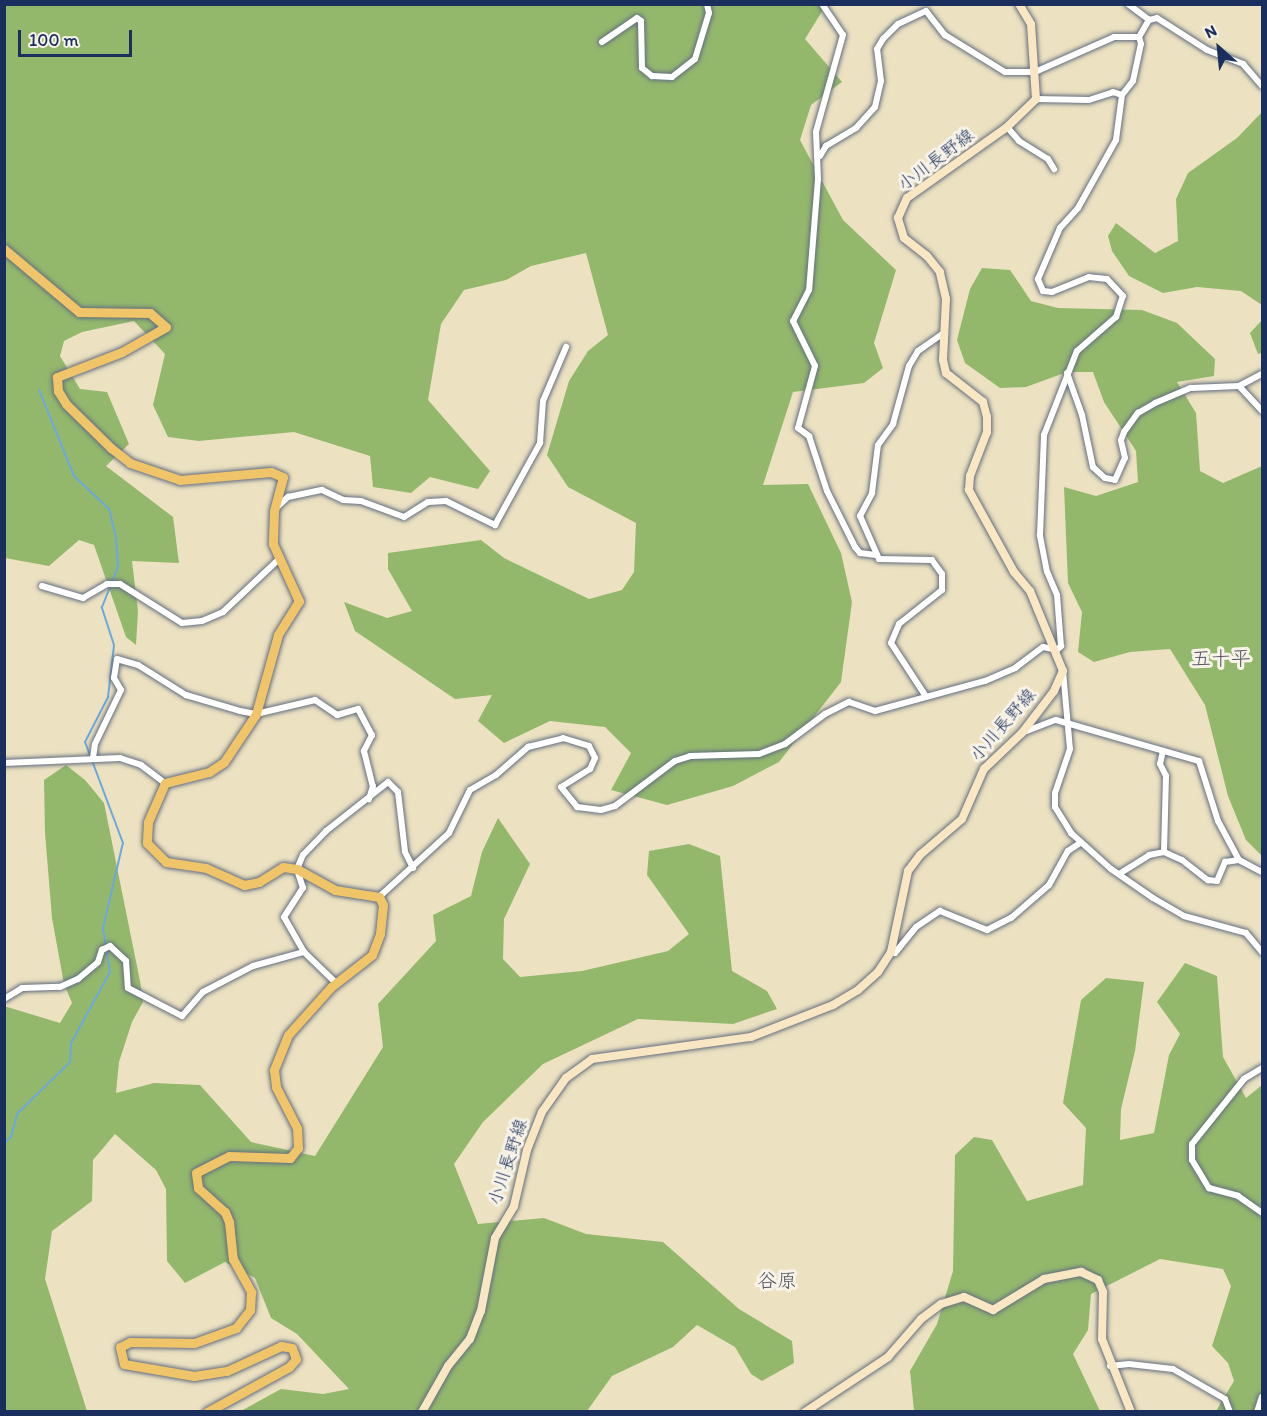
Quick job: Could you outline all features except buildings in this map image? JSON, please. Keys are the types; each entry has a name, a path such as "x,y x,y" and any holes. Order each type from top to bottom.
{"main road":[{"path":"1019,4 1031,24 1036,99"},
{"name":"小川長野線","path":"422,1412 448,1366 470,1339 482,1311 495,1238 514,1206 527,1150 542,1112 566,1078 592,1059 626,1051 716,1044 783,1027 858,990 878,972 891,952 908,871 920,855 962,819 984,769 1022,733 1054,691 1063,671 1057,650 1030,591 1014,572 969,490 970,476 987,432 987,417 983,402 946,373 944,333 946,299 940,272 927,256 904,238 898,218 907,198 1007,127 1036,99"},
{"path":"4,249 79,312 150,313 166,327 122,352 57,376 58,391 66,404 94,433 130,463 180,480 279,473 283,486 274,511 273,544 278,560 299,601 278,635 256,714 224,762 209,772 165,783 146,833 152,851 166,862 206,868 244,885 259,882 283,867 297,869 335,890 380,897 382,920 376,948 366,963 336,983 288,1035 274,1070 276,1087 297,1128 298,1148 290,1158 229,1156 196,1173 198,1188 220,1206 230,1222 233,1259 251,1292 250,1310 236,1328 194,1343 130,1342 118,1352 124,1364 194,1376 227,1371 281,1346 292,1348 296,1359 289,1367 207,1412"},
{"path":"805,1412 888,1357 921,1319 941,1304 964,1297 993,1310 1044,1279 1065,1272 1090,1274 1103,1292 1102,1339 1110,1366 1131,1412"}],"street":[{"path":"602,42 637,18 641,21 642,68 652,76 672,78 695,59 709,13 707,4"},
{"path":"822,4 843,35 818,120 819,158 811,274 806,297 793,321 815,366 798,428 808,436 827,490 860,553 876,555 885,561 932,560 942,574 942,590 899,624 891,643 925,695"},
{"path":"920,4 945,35 973,50 986,62 1005,72 1035,72 1114,37 1139,37"},
{"path":"1128,4 1149,20"},
{"path":"819,158 826,146 856,128 874,107 881,81 877,49 883,39 898,24 926,11"},
{"path":"380,897 449,833 470,790 534,745 563,738 589,746 595,758 590,769 561,787 577,807 602,810 615,806 675,760 690,756 759,754 785,744 825,714 849,702 875,711 993,677 1015,668 1043,647 1057,650 1062,634 1057,595 1047,572 1040,536 1041,462 1046,425 1067,372 1088,338 1119,312 1123,296 1107,279 1089,277 1052,292 1043,291 1038,279 1060,228 1078,208 1116,140 1122,95 1133,81 1141,44 1139,37 1149,20 1157,18 1207,50 1243,64 1263,86"},
{"path":"1036,99 1089,100 1113,92 1122,95"},
{"path":"1007,127 1018,141 1048,159 1054,169"},
{"path":"876,555 860,516 872,493 878,445 893,424 914,357 944,333"},
{"path":"274,511 288,497 322,490 343,500 361,501 404,517 428,502 446,501 495,525 540,442 543,401 566,347"},
{"path":"1067,372 1082,415 1093,467 1105,478 1115,480 1125,458 1121,440 1138,413 1191,388 1239,386 1263,374"},
{"path":"1239,386 1263,411"},
{"path":"42,586 83,598 107,584 120,584 182,623 202,621 223,612 278,560"},
{"path":"93,758 94,744 121,690 114,678 117,659 138,664 186,695 256,714 315,700 337,715 353,709 362,713 372,735 364,751 373,786 369,799"},
{"path":"1063,671 1070,749 1054,793 1055,807 1080,843 1119,874 1184,916 1246,933 1262,949"},
{"path":"1022,733 1056,720 1199,761 1218,821 1239,861"},
{"path":"1163,751 1160,764 1166,776 1164,852"},
{"path":"4,763 93,758 125,759 141,765 165,783"},
{"path":"336,983 304,952 284,917 303,888 297,869 303,855 326,831 388,782 398,792 405,852 413,868"},
{"path":"891,952 895,954 916,927 940,911 987,930 1011,918 1049,885 1068,851 1080,843"},
{"path":"1119,874 1149,855 1164,852 1182,860 1208,880 1216,881 1225,862 1239,861 1263,872"},
{"path":"4,999 21,988 60,987 78,979 98,962 102,950 110,946 126,961 128,988 182,1016 203,992 253,966 304,952"},
{"path":"1263,1068 1244,1079 1192,1144 1192,1160 1209,1188 1238,1197 1263,1213"},
{"path":"1110,1366 1129,1364 1173,1369 1225,1399 1230,1412"},
{"path":"1257,1412 1263,1397"}],"green space":[{"path":"4,5 826,5 805,39 842,82 811,105 800,140 843,220 896,270 874,343 883,368 864,383 793,392 763,485 808,484 841,553 852,602 841,682 779,762 733,786 667,805 611,790 631,753 605,727 550,721 504,743 478,721 492,695 455,699 355,631 344,602 387,618 412,611 388,569 388,553 481,540 504,558 589,599 622,590 634,572 636,523 568,487 547,455 569,381 588,351 608,335 586,253 531,266 506,280 464,290 441,324 428,400 490,471 478,489 430,477 411,493 373,487 370,456 294,432 199,441 168,437 153,405 165,354 134,321 82,332 64,341 60,356 80,389 107,392 129,444 106,466 173,517 179,563 132,561 138,611 136,645 126,637 94,545 79,540 49,566 5,558"},
{"path":"1262,112 1262,305 1241,291 1197,287 1163,293 1129,276 1112,251 1108,236 1116,223 1155,253 1178,241 1176,199 1188,173 1237,138"},
{"path":"982,268 1010,270 1031,301 1058,308 1142,310 1177,323 1215,359 1214,376 1177,382 1196,413 1200,471 1223,483 1262,466 1262,856 1246,840 1228,796 1205,705 1170,649 1130,652 1094,662 1078,652 1082,612 1068,583 1064,487 1096,496 1138,482 1136,451 1104,402 1093,372 1067,372 1026,387 1000,388 965,363 957,340 970,289"},
{"path":"1262,320 1262,353 1258,354 1250,333"},
{"path":"66,765 85,780 104,803 140,981 143,1002 132,1022 119,1062 116,1093 154,1083 200,1085 251,1142 315,1156 383,1047 378,1004 436,941 433,915 471,896 482,852 498,818 530,864 504,919 503,959 520,977 582,971 668,951 689,934 647,875 649,851 689,844 720,856 732,971 767,991 777,1009 733,1024 638,1019 543,1064 483,1122 454,1164 478,1224 544,1218 586,1234 663,1242 739,1309 792,1341 794,1363 762,1381 751,1374 735,1347 697,1325 673,1347 612,1376 587,1411 241,1411 281,1389 323,1394 349,1389 297,1334 271,1318 255,1278 225,1262 185,1283 167,1261 166,1189 156,1170 115,1134 93,1160 92,1201 52,1231 45,1279 87,1411 5,1411 4,1006 60,1023 72,1003 64,984 52,918 45,833 44,780"},
{"path":"1185,963 1217,976 1223,1057 1246,1098 1262,1085 1262,1411 1216,1411 1234,1381 1228,1363 1212,1346 1231,1286 1223,1269 1160,1259 1091,1294 1088,1330 1073,1354 1100,1411 914,1411 910,1371 937,1324 953,1271 955,1155 974,1137 992,1140 1027,1201 1083,1185 1086,1128 1063,1103 1081,1000 1106,978 1144,982 1135,1051 1121,1109 1120,1140 1154,1133 1169,1055 1180,1034 1157,1002"}],"waterway":[{"path":"4,1143 11,1137 17,1114 70,1062 71,1043 110,972 103,928 123,843 85,742 108,697 114,645 102,607 118,567 116,537 109,509 74,476 39,390"}],"district":[{"name":"五十平","path":"1221,658"},
{"name":"谷原","path":"777,1280"}]}
